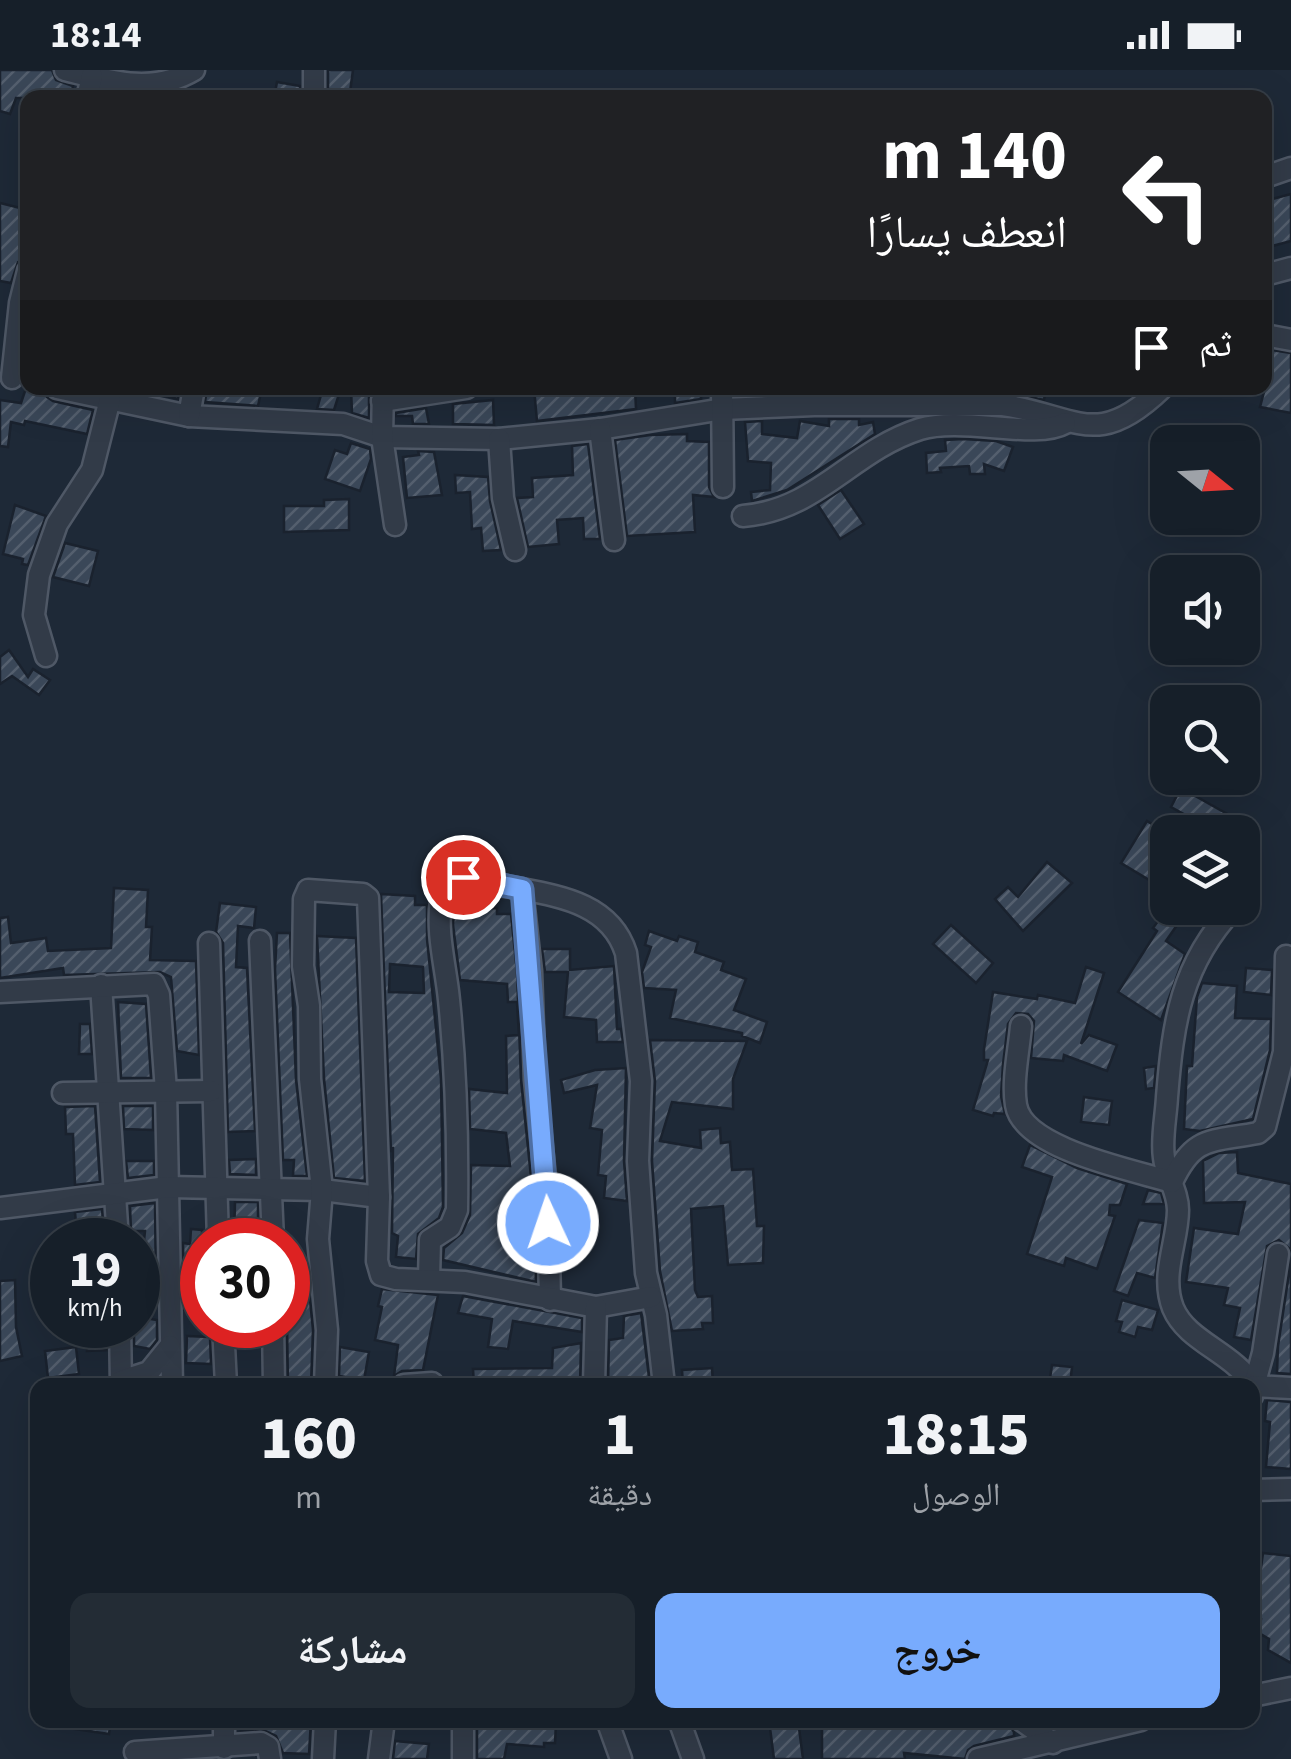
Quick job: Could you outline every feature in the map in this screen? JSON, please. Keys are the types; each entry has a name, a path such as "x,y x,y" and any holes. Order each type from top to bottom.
{"street":[{"path":"66,70 160,86 194,70"},
{"path":"89,90 92,76"},
{"path":"13,378 20,288"},
{"path":"91,395 189,416 344,424 382,438 499,440 600,429 814,396 1003,406 1026,409 1065,423"},
{"path":"189,416 193,395"},
{"path":"383,395 382,438 395,525"},
{"path":"722,395 723,487"},
{"path":"742,516 784,509 808,498 849,465 924,428 987,424 1046,430 1065,423 1115,422 1130,416 1154,395"},
{"path":"46,656 34,615 39,575 57,524 92,470 110,399"},
{"path":"600,429 614,540"},
{"path":"499,440 503,498 514,550"},
{"path":"430,1279 430,1240 450,1227 456,1210 455,1083 449,997 442,963 442,889 450,878 457,876 560,896 603,917 622,938 626,953 639,1057 638,1161 646,1273 663,1378"},
{"path":"522,889 548,1206 550,1300"},
{"path":"325,1378 327,1330 318,1240 322,1190 304,966 304,898 308,890 363,894 368,898 378,1271 390,1278 465,1282 596,1307 651,1297"},
{"path":"1219,925 1200,950 1180,996 1170,1061 1164,1161 1178,1211 1168,1281 1171,1304 1180,1320 1243,1369 1249,1378"},
{"path":"260,940 273,1218"},
{"path":"209,943 218,1218"},
{"path":"1172,1182 1182,1162 1199,1144 1258,1133 1265,1127 1284,1052 1286,956"},
{"path":"0,992 154,984 159,995 166,1091 172,1378"},
{"path":"101,985 118,1218"},
{"path":"1021,1026 1016,1104 1022,1122 1067,1149 1172,1182"},
{"path":"63,1093 212,1091"},
{"path":"0,1208 168,1187 322,1190 379,1198"},
{"path":"1256,1378 1278,1254"},
{"path":"594,1378 596,1307"},
{"path":"134,1378 149,1372 170,1346"},
{"path":"120,1348 121,1378"},
{"path":"224,1348 226,1378"},
{"path":"273,1348 274,1378"},
{"path":"1260,1386 1291,1388"},
{"path":"1260,1490 1291,1489"},
{"path":"1260,1694 1291,1688"},
{"path":"224,1728 224,1748"},
{"path":"323,1759 325,1728"},
{"path":"379,1759 383,1728"},
{"path":"463,1759 464,1728"},
{"path":"610,1728 620,1759"},
{"path":"682,1728 693,1759"},
{"path":"1032,1728 1053,1743"},
{"path":"978,1759 1110,1728"},
{"path":"136,1752 261,1743 268,1747 270,1759"}],"building":[{"path":"0,70 52,70 56,80 73,86 72,90 20,90 20,98 16,98 10,114 0,111"},
{"path":"328,70 353,70 350,90 328,90"},
{"path":"277,82 300,86 300,90 276,90"},
{"path":"1291,194 1291,241 1272,246 1272,199"},
{"path":"0,203 20,208 20,261 11,283 0,281"},
{"path":"1272,350 1291,353 1291,413 1260,407 1263,395 1272,395"},
{"path":"24,395 46,395 53,401 93,410 87,434 25,421 24,425 11,422 8,447 0,446 0,400 21,403"},
{"path":"206,395 260,395 258,406 205,402"},
{"path":"321,395 339,395 334,410 317,409"},
{"path":"351,395 369,395 369,418 352,413"},
{"path":"535,395 635,395 636,409 537,421"},
{"path":"675,395 701,395 701,399 675,403"},
{"path":"493,400 494,425 453,424 453,404"},
{"path":"426,408 429,424 413,424 412,416 396,416 396,413"},
{"path":"829,419 859,419 859,425 873,422 875,434 787,490 752,501 751,492 770,490 771,463 748,461 745,422 762,421 762,434 797,438 800,421 829,426"},
{"path":"687,434 687,441 709,442 709,487 714,497 693,495 695,532 627,536 615,440"},
{"path":"945,440 996,441 1013,447 1004,471 984,464 985,474 970,474 969,466 927,473 926,453 946,451"},
{"path":"351,443 370,449 371,459 360,491 325,479 335,450 347,454"},
{"path":"588,444 600,539 584,539 583,518 557,520 559,544 528,547 517,498 533,497 532,478 573,475 572,446"},
{"path":"418,451 434,452 442,495 407,498 403,457 419,455"},
{"path":"455,475 488,477 501,550 483,551 481,528 472,529 470,492 456,493"},
{"path":"841,490 864,524 840,539 818,505"},
{"path":"349,499 349,530 284,532 284,506 324,506 324,500"},
{"path":"15,505 46,516 28,565 22,564 23,559 3,554"},
{"path":"65,543 98,551 89,586 53,577"},
{"path":"9,650 28,677 33,669 50,680 39,695 12,676 0,684 0,657"},
{"path":"1177,795 1193,795 1229,815 1185,815 1171,807"},
{"path":"1147,821 1150,823 1150,880 1121,863"},
{"path":"1047,862 1072,883 1023,931 995,899 1008,887 1018,897"},
{"path":"114,888 148,890 146,927 152,927 150,960 196,961 199,1055 177,1051 171,977 160,972 64,975 63,968 0,978 0,918 8,917 11,943 46,938 48,951 111,948"},
{"path":"381,894 415,896 415,905 427,905 441,1079 443,1207 439,1218 418,1234 416,1259 396,1257 398,1236 392,1233 393,1147 391,1152","holes":["390,964 423,967 424,993 389,992"]},
{"path":"220,903 256,907 254,928 238,926 236,967 247,968 255,1131 228,1132 223,943 216,932"},
{"path":"497,908 497,914 511,914 517,972 521,1080 534,1206 536,1282 443,1260 444,1248 462,1233 470,1215 471,1165 510,1166 506,1133 470,1129 469,1089 507,1093 506,1036 519,1035 517,1002 508,1002 507,984 460,980 453,925 454,910"},
{"path":"951,925 993,963 976,983 933,944"},
{"path":"1177,925 1166,941 1185,954 1161,1020 1118,992 1157,931 1153,928"},
{"path":"649,931 677,941 679,936 698,942 695,952 724,962 721,970 746,979 734,1010 767,1022 760,1043 742,1033 670,1018 676,990 644,988 642,972 651,947 645,945"},
{"path":"277,933 290,933 296,1080 307,1176 293,1176 294,1160 283,1160"},
{"path":"317,936 356,938 365,1181 334,1178"},
{"path":"542,949 570,949 570,970 614,966 617,1029 621,1029 623,1042 597,1042 596,1020 564,1017 568,972 545,972"},
{"path":"1086,967 1104,973 1081,1044 1089,1035 1117,1045 1107,1071 1064,1055 1063,1061 1031,1058 1034,1021 1028,1014 1016,1013 1008,1024 1003,1064 1001,1096 1005,1114 993,1116 973,1110 988,1060 984,1060 984,1049 993,992 1037,999 1038,995 1075,1003"},
{"path":"1246,968 1272,970 1271,995 1244,992"},
{"path":"1202,983 1237,986 1235,1018 1271,1019 1270,1050 1253,1119 1200,1131 1184,1129 1187,1066 1192,1066 1197,997"},
{"path":"118,1002 146,1004 151,1078 121,1078"},
{"path":"80,1024 90,1024 92,1054 79,1054"},
{"path":"650,1040 747,1041 733,1079 733,1109 672,1102 660,1141 701,1148 700,1130 720,1128 721,1143 730,1142 732,1170 753,1169 757,1226 764,1226 763,1263 728,1265 723,1206 691,1209 695,1290 698,1297 712,1296 713,1323 702,1323 703,1329 672,1331 660,1271 652,1161 655,1081"},
{"path":"1156,1066 1154,1088 1146,1089 1144,1068"},
{"path":"626,1068 627,1201 604,1198 606,1176 598,1175 602,1130 590,1128 597,1085 564,1093 561,1080 595,1070"},
{"path":"1084,1097 1112,1101 1109,1125 1081,1122"},
{"path":"95,1106 100,1182 75,1185 73,1134 66,1134 65,1107"},
{"path":"123,1106 153,1106 153,1130 124,1129"},
{"path":"1030,1145 1077,1168 1127,1184 1120,1205 1110,1205 1109,1215 1115,1216 1097,1269 1066,1258 1064,1266 1027,1254 1052,1177 1022,1167"},
{"path":"1237,1152 1238,1173 1291,1184 1291,1250 1279,1240 1267,1246 1251,1340 1234,1337 1240,1308 1224,1305 1228,1288 1186,1282 1194,1228 1238,1234 1245,1202 1204,1203 1203,1161 1219,1153"},
{"path":"256,1159 256,1175 230,1174 229,1160"},
{"path":"126,1161 154,1161 154,1175 128,1178"},
{"path":"1148,1190 1161,1193 1164,1204 1143,1204"},
{"path":"235,1202 258,1202 258,1218 235,1218"},
{"path":"155,1203 155,1218 130,1218 130,1206"},
{"path":"102,1209 103,1218 76,1218 75,1212"},
{"path":"1139,1220 1163,1223 1155,1278 1137,1273 1128,1296 1114,1291"},
{"path":"1291,1260 1291,1374 1277,1373"},
{"path":"15,1280 16,1327 22,1356 0,1361 0,1281"},
{"path":"382,1289 438,1295 423,1370 402,1371 394,1376 398,1345 375,1340"},
{"path":"463,1296 582,1318 582,1332 513,1321 508,1349 488,1347 492,1319 458,1313"},
{"path":"310,1300 311,1378 288,1378 287,1348 310,1348"},
{"path":"1122,1300 1158,1310 1152,1330 1138,1327 1135,1337 1119,1332 1122,1322 1116,1321"},
{"path":"641,1313 649,1378 608,1378 609,1340 623,1338 624,1316"},
{"path":"581,1343 580,1378 474,1378 473,1369 552,1368 553,1348"},
{"path":"340,1347 369,1352 364,1378 339,1376"},
{"path":"76,1348 79,1374 48,1378 45,1351"},
{"path":"187,1348 210,1348 211,1364 186,1363"},
{"path":"1052,1365 1072,1367 1071,1378 1050,1378"},
{"path":"712,1368 713,1378 683,1378 682,1370"},
{"path":"1267,1400 1291,1402 1291,1469 1266,1467 1270,1422 1265,1421"},
{"path":"1263,1553 1291,1556 1291,1663 1268,1650 1269,1639 1260,1634"},
{"path":"68,1728 110,1728 109,1734"},
{"path":"240,1728 311,1728 309,1754 283,1753 276,1736 261,1729"},
{"path":"477,1728 556,1728 555,1743 544,1743 544,1747 507,1744 504,1759 477,1759"},
{"path":"770,1728 799,1728 803,1759 774,1759"},
{"path":"822,1728 1012,1728 1014,1732 1014,1736 974,1746 965,1759 904,1753 905,1759 822,1759"},
{"path":"395,1741 429,1744 427,1759 393,1759"}],"route":[{"path":"463,877 522,889 548,1223"}]}
